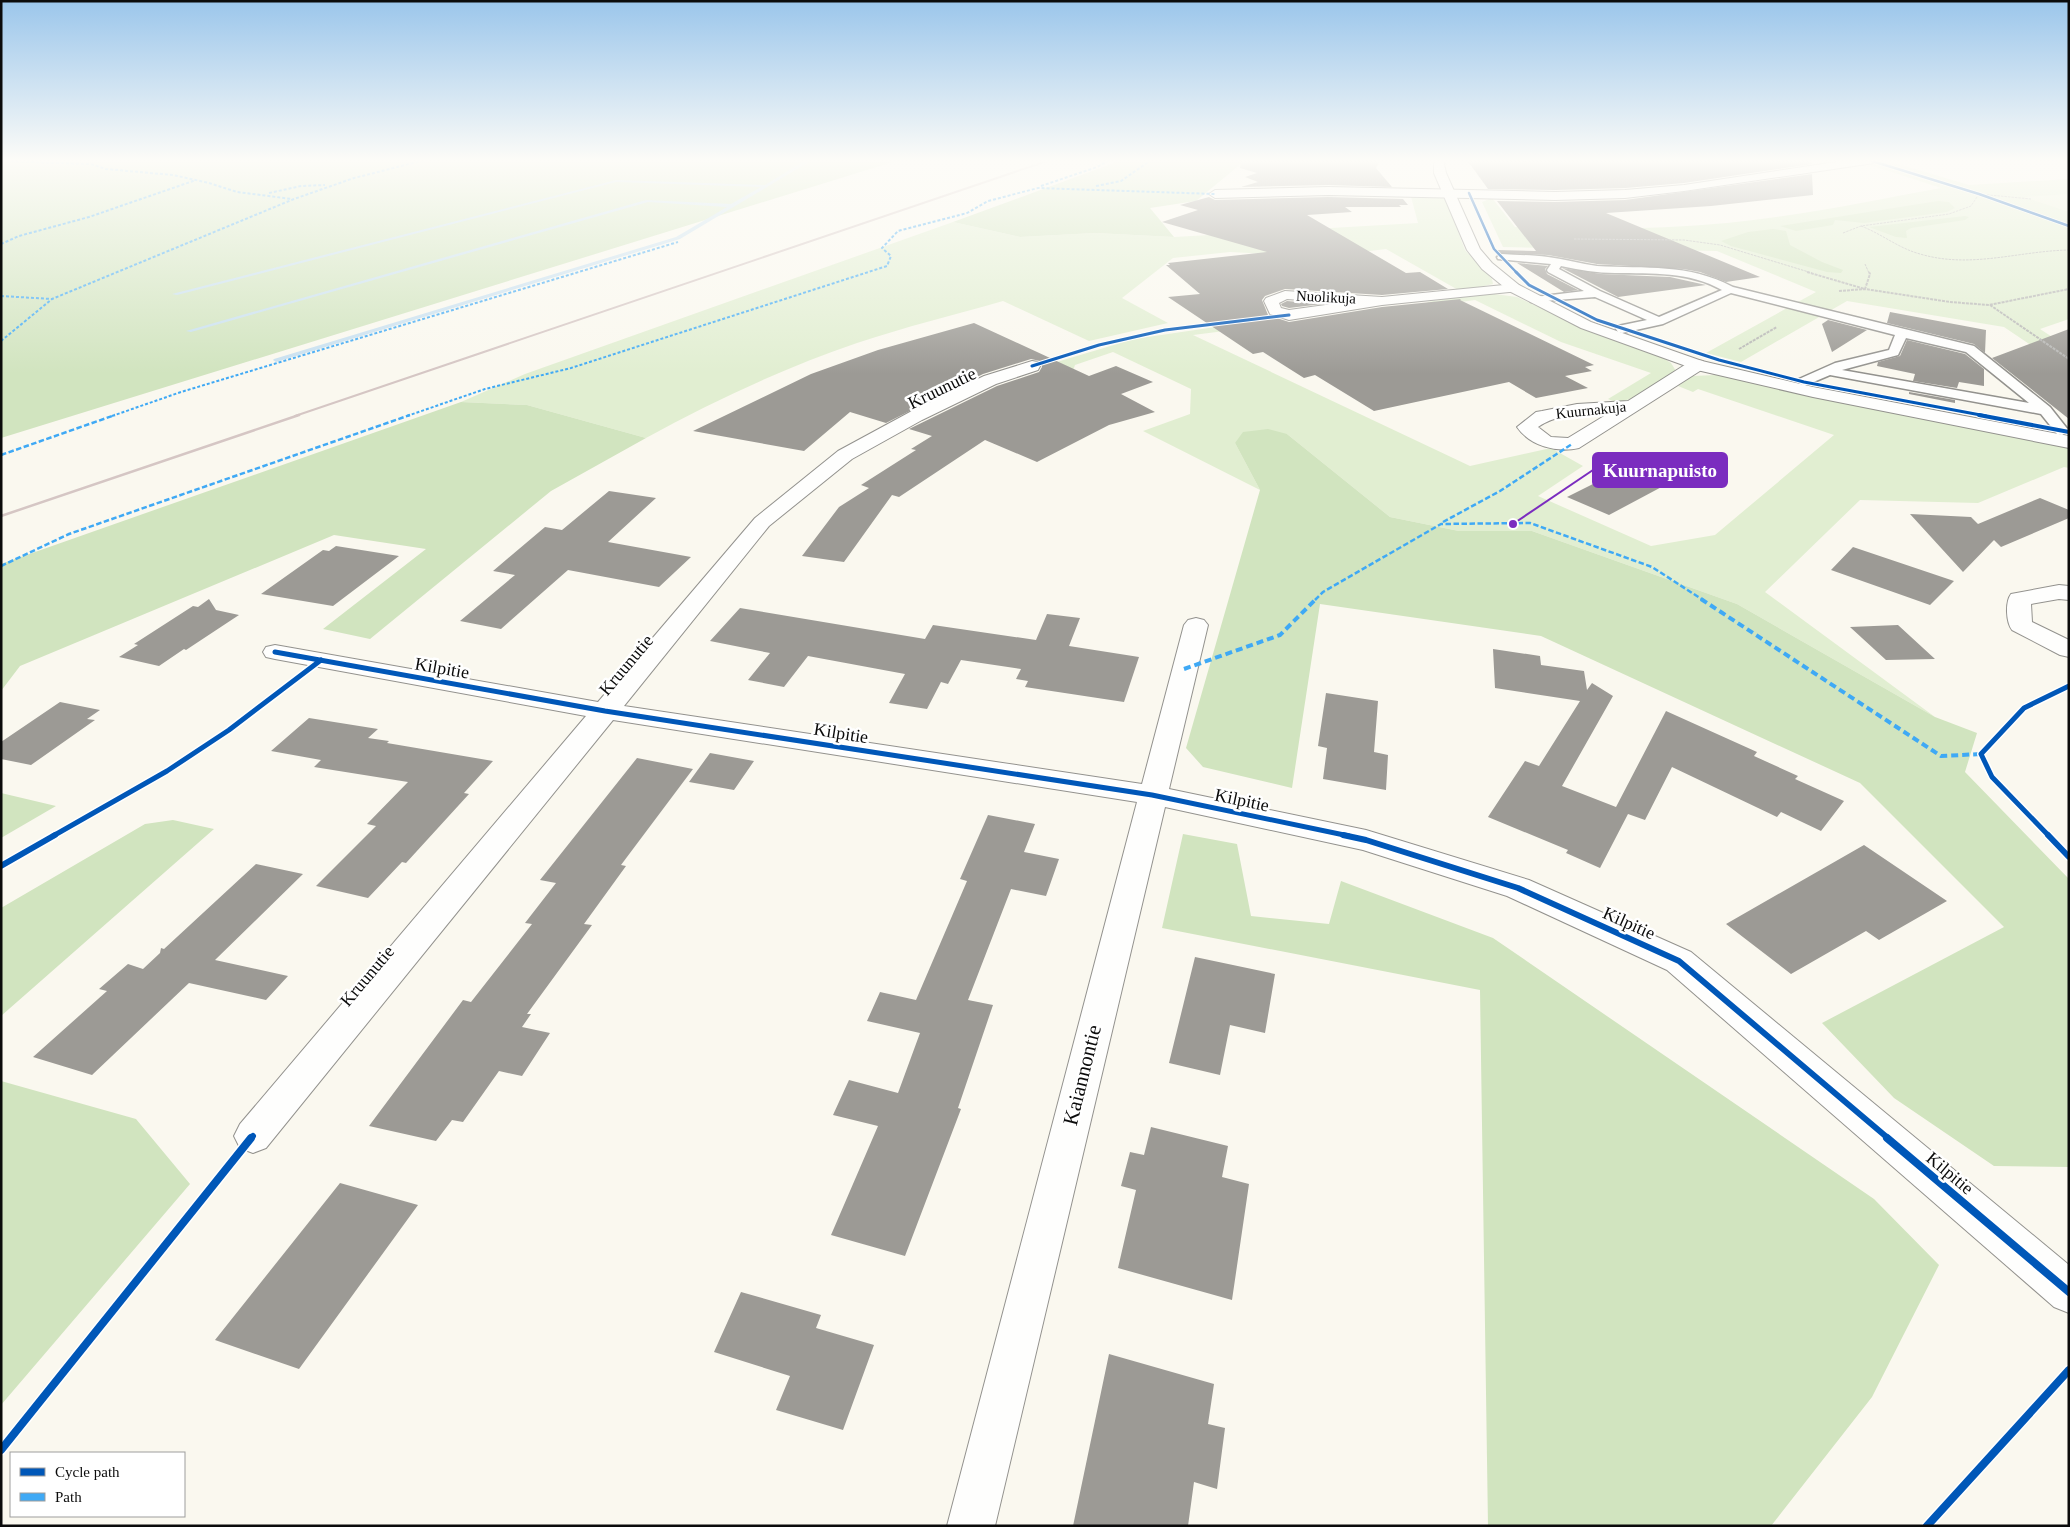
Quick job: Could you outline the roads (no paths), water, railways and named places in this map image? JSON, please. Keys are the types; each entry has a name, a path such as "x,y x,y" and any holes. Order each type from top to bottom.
{"street":[{"path":"1467,231 1478,256 1501,279 1536,300 1612,336 1697,365 1813,392 1932,415 2065,437"},
{"name":"Nuolikuja","path":"1382,301 1285,295 1271,301 1275,310 1289,316 1382,301 1514,288"},
{"name":"Kuurnakuja","path":"1634,406 1577,409 1542,416 1526,427 1546,442 1572,444 1634,406 1697,365"},
{"name":"Kruunutie","path":"253,1136 762,522 845,454 990,380 1032,366"},
{"path":"2069,593 2059,592 2019,599 2020,625 2069,650"},
{"name":"Kaiannontie","path":"971,1526 1196,625"},
{"name":"Kilpitie","path":"275,652 605,712 1152,796 1366,840 1518,888 1679,961 2069,1292"}],"lane":[{"path":"1502,257 1539,258 1598,269 1646,269 1686,272 1705,276 1729,289 1970,349 2045,410 2065,437"},
{"path":"1556,262 1556,266 1552,270 1596,293 1659,321"},
{"path":"1622,329 1659,321 1724,293 1729,289"},
{"path":"1536,300 1596,293"},
{"path":"1804,382 1828,371 1894,352 1902,333"},
{"path":"1828,371 2045,410"},
{"path":"1932,415 1936,391"}],"waterway":[{"path":"175,294 420,231"},
{"path":"189,331 541,231"},
{"path":"276,360 678,238 689,231"}],"railway":[{"path":"295,416 840,231"},
{"path":"1,516 299,415"}],"place":[{"name":"Kuurnapuisto","path":"1513,524"}]}
